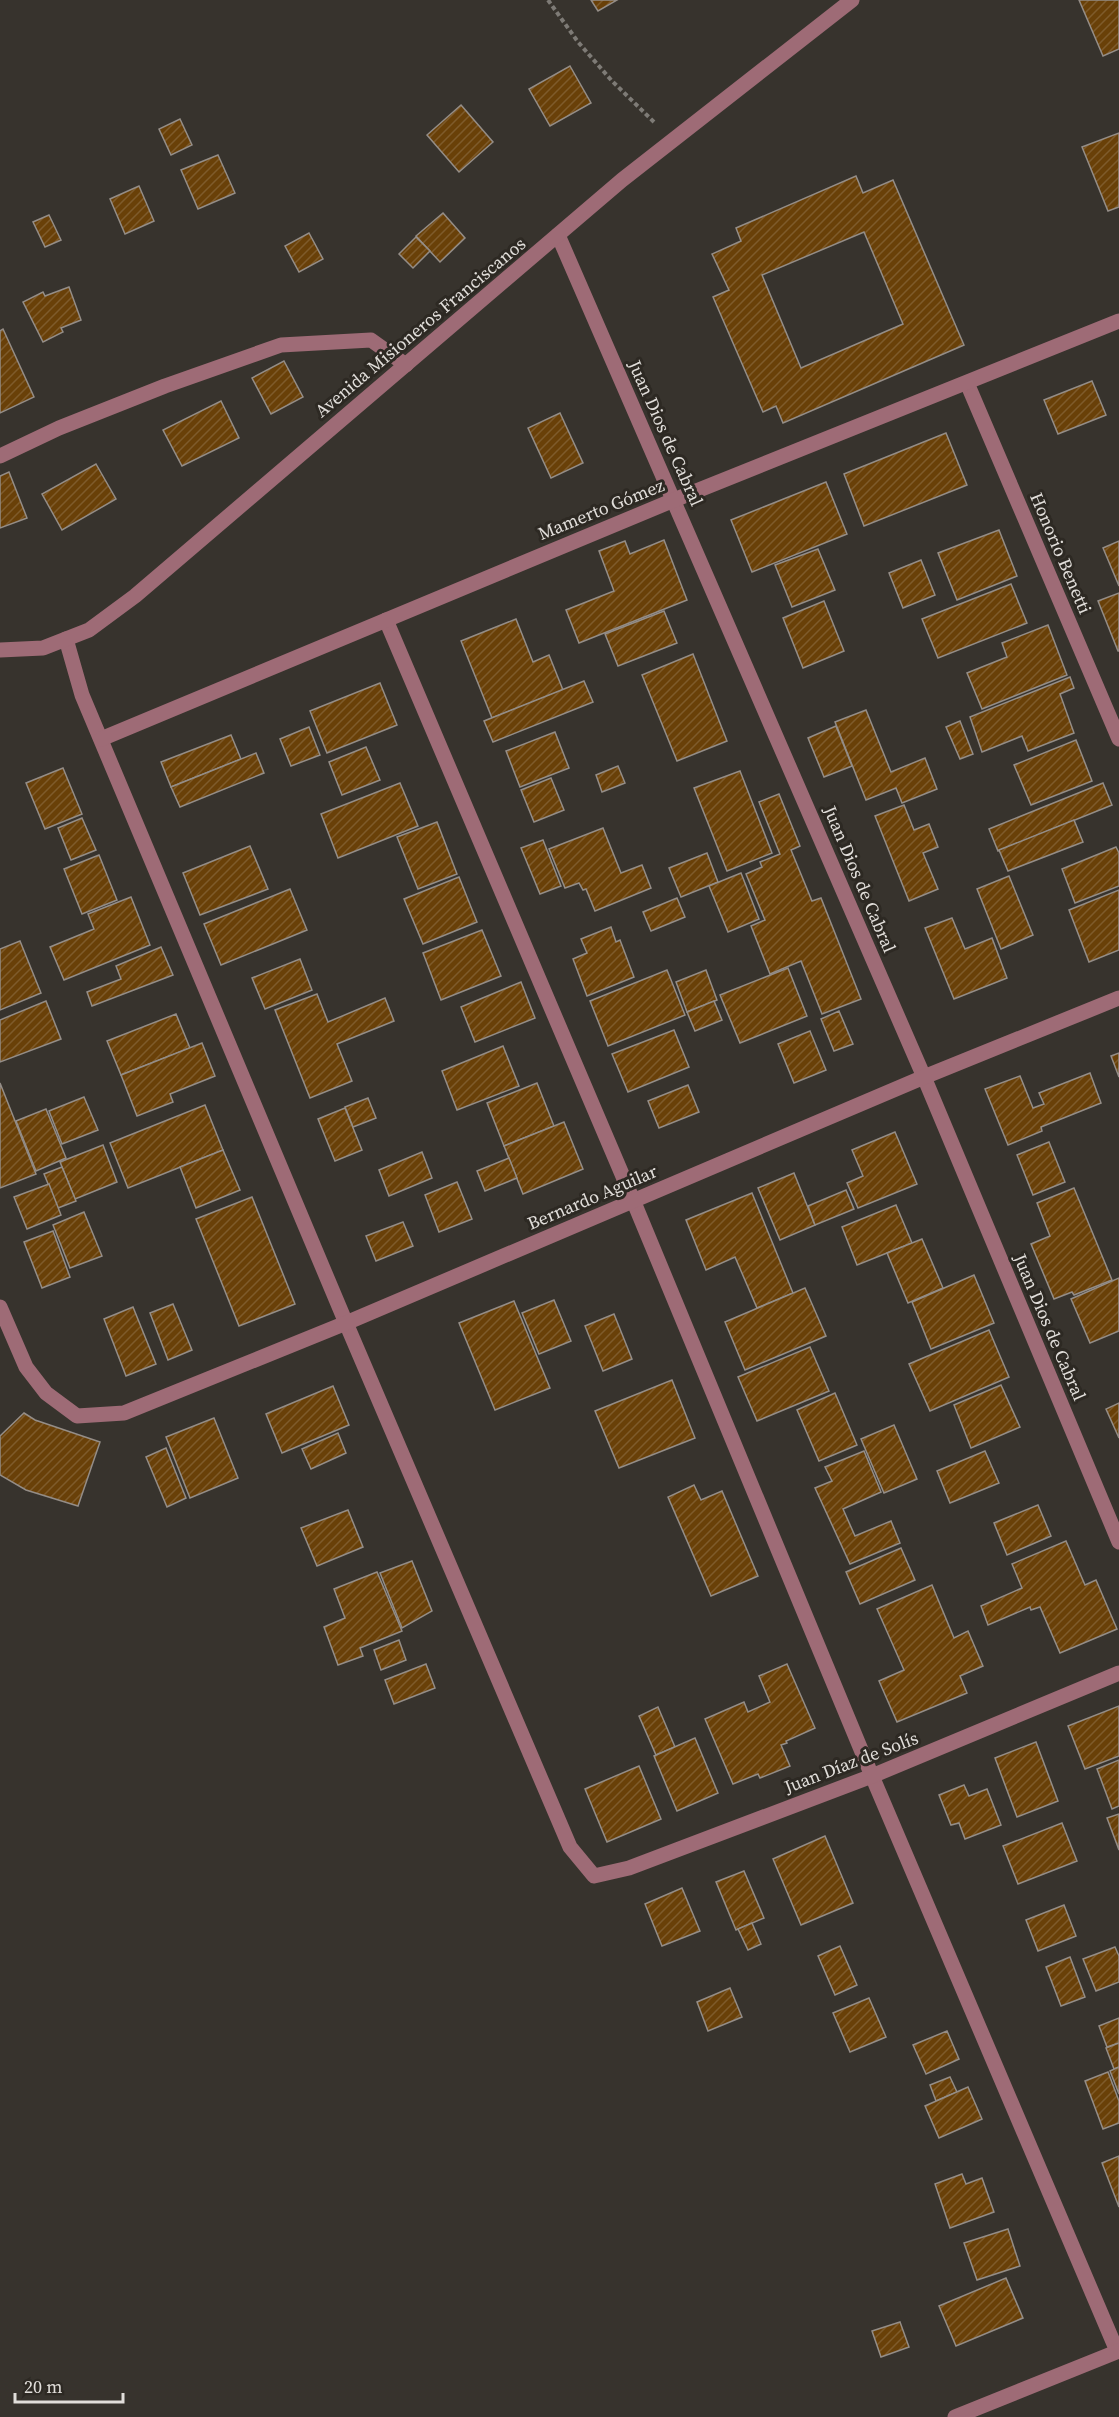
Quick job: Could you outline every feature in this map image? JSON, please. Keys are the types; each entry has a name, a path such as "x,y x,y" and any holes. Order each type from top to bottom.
{"street":[{"name":"Avenida Misioneros Franciscanos","path":"0,650 43,648 89,630 135,596 558,235 673,140 852,0"},
{"name":"Juan Dios de Cabral","path":"558,235 924,1077 1119,1542"},
{"name":"Mamerto Gómez","path":"101,739 674,500 1119,321"},
{"path":"0,456 59,428 165,386 281,345 371,340 406,364"},
{"name":"Honorio Benetti","path":"967,383 1119,739"},
{"path":"386,620 633,1200 872,1776 1118,2351 955,2417"},
{"path":"66,639 82,695 346,1323"},
{"name":"Bernardo Aguilar","path":"0,1307 26,1367 46,1393 77,1416 124,1413 346,1323 924,1077 1119,998"},
{"name":"Juan Díaz de Solís","path":"346,1323 570,1847 594,1876 629,1868 872,1776 1119,1673"}],"path":[{"path":"548,0 578,42 612,81 673,140"}],"building":[{"path":"591,0 617,0 598,11"},
{"path":"1079,0 1119,0 1119,49 1103,56"},
{"path":"570,66 591,103 550,126 529,89"},
{"path":"461,105 493,142 459,172 427,135"},
{"path":"180,119 192,145 171,155 159,129"},
{"path":"1119,133 1119,207 1108,211 1082,147"},
{"path":"218,155 235,193 198,209 181,170"},
{"path":"856,176 863,193 893,180 964,345 783,423 776,406 763,412 713,297 729,290 712,254 741,241 736,228","holes":["864,232 903,324 801,368 762,275"]},
{"path":"139,186 154,221 125,234 110,199"},
{"path":"443,213 465,238 440,262 416,236"},
{"path":"49,215 61,240 45,247 33,222"},
{"path":"309,233 323,259 299,272 285,246"},
{"path":"416,237 430,251 413,268 399,254"},
{"path":"69,287 81,320 61,328 63,332 43,342 23,302 43,292 45,296"},
{"path":"3,329 34,397 0,413 0,331"},
{"path":"284,361 303,397 271,414 252,378"},
{"path":"1092,381 1106,415 1058,434 1044,400"},
{"path":"221,401 239,438 182,466 163,430"},
{"path":"560,413 583,463 551,478 528,428"},
{"path":"946,433 967,485 864,526 844,474"},
{"path":"96,464 116,499 62,530 42,494"},
{"path":"9,472 27,518 0,528 0,476"},
{"path":"826,482 847,534 752,572 731,520"},
{"path":"999,530 1017,576 957,600 938,553"},
{"path":"664,540 687,600 579,643 566,610 614,591 599,551 625,541 630,554"},
{"path":"1119,541 1119,586 1103,548"},
{"path":"818,549 835,590 792,607 775,565"},
{"path":"921,560 935,595 903,608 889,573"},
{"path":"1011,584 1027,623 938,658 922,619"},
{"path":"1119,593 1119,651 1118,651 1098,601"},
{"path":"824,601 844,651 803,668 783,618"},
{"path":"664,611 677,643 618,666 605,634"},
{"path":"516,619 533,662 549,655 563,690 492,718 461,641"},
{"path":"1048,625 1067,675 982,709 967,673 1007,657 1002,643"},
{"path":"693,654 727,741 677,761 642,675"},
{"path":"1070,677 1074,688 1060,694 1074,733 1028,751 1022,736 982,752 970,717"},
{"path":"584,681 593,702 493,742 484,721"},
{"path":"380,683 397,725 327,753 310,711"},
{"path":"866,710 891,772 925,758 937,789 902,803 896,788 866,800 835,722"},
{"path":"960,721 973,754 960,759 946,727"},
{"path":"836,726 852,766 824,777 808,738"},
{"path":"309,727 320,755 291,766 280,739"},
{"path":"555,732 569,768 520,787 506,751"},
{"path":"231,735 241,759 171,787 161,762"},
{"path":"1076,740 1092,781 1031,805 1014,765"},
{"path":"366,747 380,780 342,795 329,762"},
{"path":"256,753 264,773 180,807 171,787"},
{"path":"618,766 625,783 602,792 596,775"},
{"path":"63,768 82,814 45,829 26,783"},
{"path":"740,771 772,853 727,871 694,788"},
{"path":"551,778 564,810 534,822 521,790"},
{"path":"400,783 418,826 338,858 321,814"},
{"path":"1103,783 1112,805 998,851 989,829"},
{"path":"779,794 800,846 791,850 812,901 821,898 861,999 822,1014 801,961 770,974 751,926 765,920 746,874 762,867 760,862 780,854 759,802"},
{"path":"904,805 914,830 929,824 938,847 923,853 938,889 909,901 875,816"},
{"path":"82,818 96,850 71,860 58,828"},
{"path":"1074,820 1083,842 1008,871 999,850"},
{"path":"437,822 457,874 418,889 397,837"},
{"path":"603,828 621,873 642,865 651,888 595,911 586,889 583,890 579,883 565,888 549,849"},
{"path":"543,840 561,886 540,894 521,848"},
{"path":"250,846 268,889 200,915 183,873"},
{"path":"1116,847 1119,853 1119,886 1075,903 1062,869"},
{"path":"707,853 718,882 681,897 669,868"},
{"path":"99,855 117,900 82,914 64,869"},
{"path":"741,873 759,919 728,932 709,886"},
{"path":"1009,876 1033,935 1001,949 977,889"},
{"path":"459,877 477,922 423,944 404,899"},
{"path":"290,889 307,930 221,965 204,924"},
{"path":"1119,890 1119,950 1089,962 1069,910"},
{"path":"131,897 150,945 64,980 50,947 94,929 88,914"},
{"path":"677,898 685,917 651,931 643,912"},
{"path":"952,918 965,949 992,938 1007,978 954,999 925,928"},
{"path":"611,927 616,942 620,940 634,977 587,996 573,959 587,953 581,939"},
{"path":"482,930 501,976 441,1000 423,953"},
{"path":"20,941 41,993 0,1010 0,949"},
{"path":"161,947 173,975 92,1006 87,992 121,979 116,966"},
{"path":"300,959 312,990 265,1009 252,978"},
{"path":"788,968 807,1016 740,1043 720,995"},
{"path":"667,970 685,1015 608,1046 590,1001"},
{"path":"706,970 717,1000 687,1012 676,982"},
{"path":"521,982 535,1018 475,1042 461,1007"},
{"path":"317,994 328,1022 385,998 394,1021 337,1044 352,1081 310,1098 275,1010"},
{"path":"46,1001 61,1039 0,1062 0,1020"},
{"path":"714,1001 722,1020 695,1031 687,1012"},
{"path":"839,1011 853,1044 834,1051 821,1019"},
{"path":"176,1014 190,1048 121,1075 107,1041"},
{"path":"674,1030 689,1067 628,1092 612,1054"},
{"path":"810,1031 826,1070 794,1083 778,1044"},
{"path":"202,1043 215,1076 170,1094 173,1102 137,1116 121,1075"},
{"path":"503,1046 519,1086 457,1110 442,1071"},
{"path":"1119,1053 1119,1077 1111,1056"},
{"path":"1090,1073 1101,1103 1041,1127 1042,1131 1008,1145 985,1089 1020,1076 1033,1108 1044,1104 1039,1093"},
{"path":"0,1083 36,1174 0,1188"},
{"path":"537,1083 554,1126 504,1146 487,1103"},
{"path":"688,1085 699,1112 659,1128 648,1101"},
{"path":"84,1097 98,1130 62,1144 49,1111"},
{"path":"368,1098 376,1118 353,1127 345,1107"},
{"path":"205,1105 223,1150 128,1188 110,1143"},
{"path":"345,1108 362,1150 335,1161 318,1119"},
{"path":"46,1109 66,1158 36,1171 16,1121"},
{"path":"564,1122 583,1169 523,1194 504,1146"},
{"path":"895,1132 917,1184 858,1208 847,1183 863,1176 852,1150"},
{"path":"1049,1142 1065,1182 1033,1195 1017,1155"},
{"path":"103,1145 117,1182 75,1199 60,1162"},
{"path":"223,1150 240,1190 196,1208 180,1167"},
{"path":"422,1152 432,1178 389,1196 379,1170"},
{"path":"509,1158 517,1178 485,1191 477,1171"},
{"path":"62,1167 76,1201 58,1208 44,1174"},
{"path":"794,1173 815,1225 780,1240 758,1188"},
{"path":"457,1182 472,1219 439,1232 425,1195"},
{"path":"49,1184 61,1215 27,1229 14,1197"},
{"path":"1074,1188 1112,1280 1074,1295 1072,1292 1054,1299 1031,1244 1050,1236 1037,1203"},
{"path":"846,1190 854,1209 815,1225 808,1206"},
{"path":"752,1193 793,1293 757,1308 735,1257 706,1270 686,1220"},
{"path":"252,1197 295,1304 239,1326 196,1219"},
{"path":"896,1205 912,1243 857,1265 842,1227"},
{"path":"84,1212 102,1256 70,1268 53,1225"},
{"path":"403,1222 413,1246 376,1261 366,1236"},
{"path":"53,1231 70,1277 42,1288 24,1242"},
{"path":"922,1239 943,1288 908,1303 887,1253"},
{"path":"974,1275 994,1323 931,1349 912,1302"},
{"path":"1119,1278 1119,1331 1090,1343 1071,1299"},
{"path":"805,1288 826,1336 745,1370 725,1322"},
{"path":"554,1300 571,1341 539,1354 522,1313"},
{"path":"514,1301 550,1388 495,1410 459,1323"},
{"path":"173,1304 192,1350 168,1360 150,1313"},
{"path":"133,1307 156,1364 126,1376 104,1319"},
{"path":"614,1314 632,1359 603,1371 585,1326"},
{"path":"989,1330 1009,1377 930,1411 909,1364"},
{"path":"810,1347 829,1391 757,1421 738,1377"},
{"path":"672,1380 695,1438 619,1468 595,1411"},
{"path":"1001,1385 1020,1427 971,1448 954,1405"},
{"path":"333,1386 349,1425 282,1453 266,1414"},
{"path":"835,1393 857,1445 819,1461 797,1410"},
{"path":"1119,1403 1119,1438 1106,1409"},
{"path":"24,1413 35,1420 100,1442 78,1506 26,1490 0,1475 0,1436"},
{"path":"214,1418 238,1478 190,1498 166,1437"},
{"path":"894,1425 917,1479 884,1493 861,1439"},
{"path":"338,1433 346,1453 311,1469 302,1449"},
{"path":"166,1448 186,1498 167,1507 146,1457"},
{"path":"864,1451 881,1492 843,1509 855,1536 891,1521 900,1543 850,1564 815,1488 832,1481 825,1467"},
{"path":"985,1451 999,1483 950,1503 937,1471"},
{"path":"694,1485 701,1500 722,1491 758,1576 711,1596 668,1497"},
{"path":"1038,1505 1051,1536 1007,1555 994,1523"},
{"path":"348,1510 363,1547 317,1566 301,1528"},
{"path":"1066,1541 1085,1585 1096,1580 1117,1629 1060,1653 1040,1607 1031,1610 1030,1607 988,1625 981,1606 1022,1588 1012,1564"},
{"path":"901,1548 915,1580 860,1604 846,1572"},
{"path":"412,1561 432,1611 402,1628 380,1573"},
{"path":"377,1572 402,1631 360,1648 363,1656 338,1665 324,1627 345,1618 334,1589"},
{"path":"932,1585 954,1638 968,1631 983,1666 960,1676 967,1693 897,1722 879,1681 904,1670 877,1609"},
{"path":"399,1640 406,1660 381,1670 374,1650"},
{"path":"426,1664 435,1688 394,1704 385,1680"},
{"path":"787,1664 815,1728 781,1745 790,1766 760,1778 758,1774 733,1784 705,1719 744,1702 748,1712 770,1702 759,1676"},
{"path":"1119,1706 1119,1756 1085,1769 1068,1726"},
{"path":"658,1707 675,1747 656,1755 639,1716"},
{"path":"695,1738 718,1793 677,1811 654,1756"},
{"path":"1036,1742 1058,1801 1017,1817 995,1758"},
{"path":"1119,1760 1119,1806 1112,1809 1097,1769"},
{"path":"639,1766 661,1819 607,1842 585,1789"},
{"path":"964,1785 969,1796 987,1789 1001,1825 965,1839 959,1823 951,1825 939,1795"},
{"path":"1119,1814 1119,1850 1107,1818"},
{"path":"1062,1823 1077,1861 1018,1884 1003,1846"},
{"path":"825,1836 853,1903 801,1925 773,1859"},
{"path":"744,1871 764,1918 736,1930 716,1882"},
{"path":"682,1888 700,1931 662,1946 645,1904"},
{"path":"1064,1905 1076,1936 1038,1951 1026,1920"},
{"path":"752,1923 761,1944 748,1950 738,1929"},
{"path":"840,1946 857,1985 835,1995 818,1956"},
{"path":"1115,1947 1119,1956 1119,1982 1096,1991 1083,1959"},
{"path":"1070,1957 1085,1997 1061,2006 1046,1967"},
{"path":"730,1988 742,2017 708,2031 697,2002"},
{"path":"869,1998 886,2037 850,2052 833,2013"},
{"path":"1119,2018 1119,2043 1107,2047 1099,2026"},
{"path":"947,2031 959,2059 926,2074 913,2045"},
{"path":"1119,2043 1119,2067 1114,2069 1106,2048"},
{"path":"1119,2067 1119,2094 1110,2071"},
{"path":"1108,2072 1119,2101 1119,2123 1103,2129 1085,2081"},
{"path":"950,2077 957,2092 936,2101 930,2085"},
{"path":"968,2087 982,2119 939,2138 925,2106"},
{"path":"1119,2156 1119,2207 1102,2163"},
{"path":"962,2174 966,2184 982,2178 994,2212 950,2228 935,2184"},
{"path":"1008,2229 1020,2266 977,2280 964,2243"},
{"path":"1006,2278 1023,2318 956,2346 939,2306"},
{"path":"900,2322 909,2347 881,2357 872,2331"}]}
